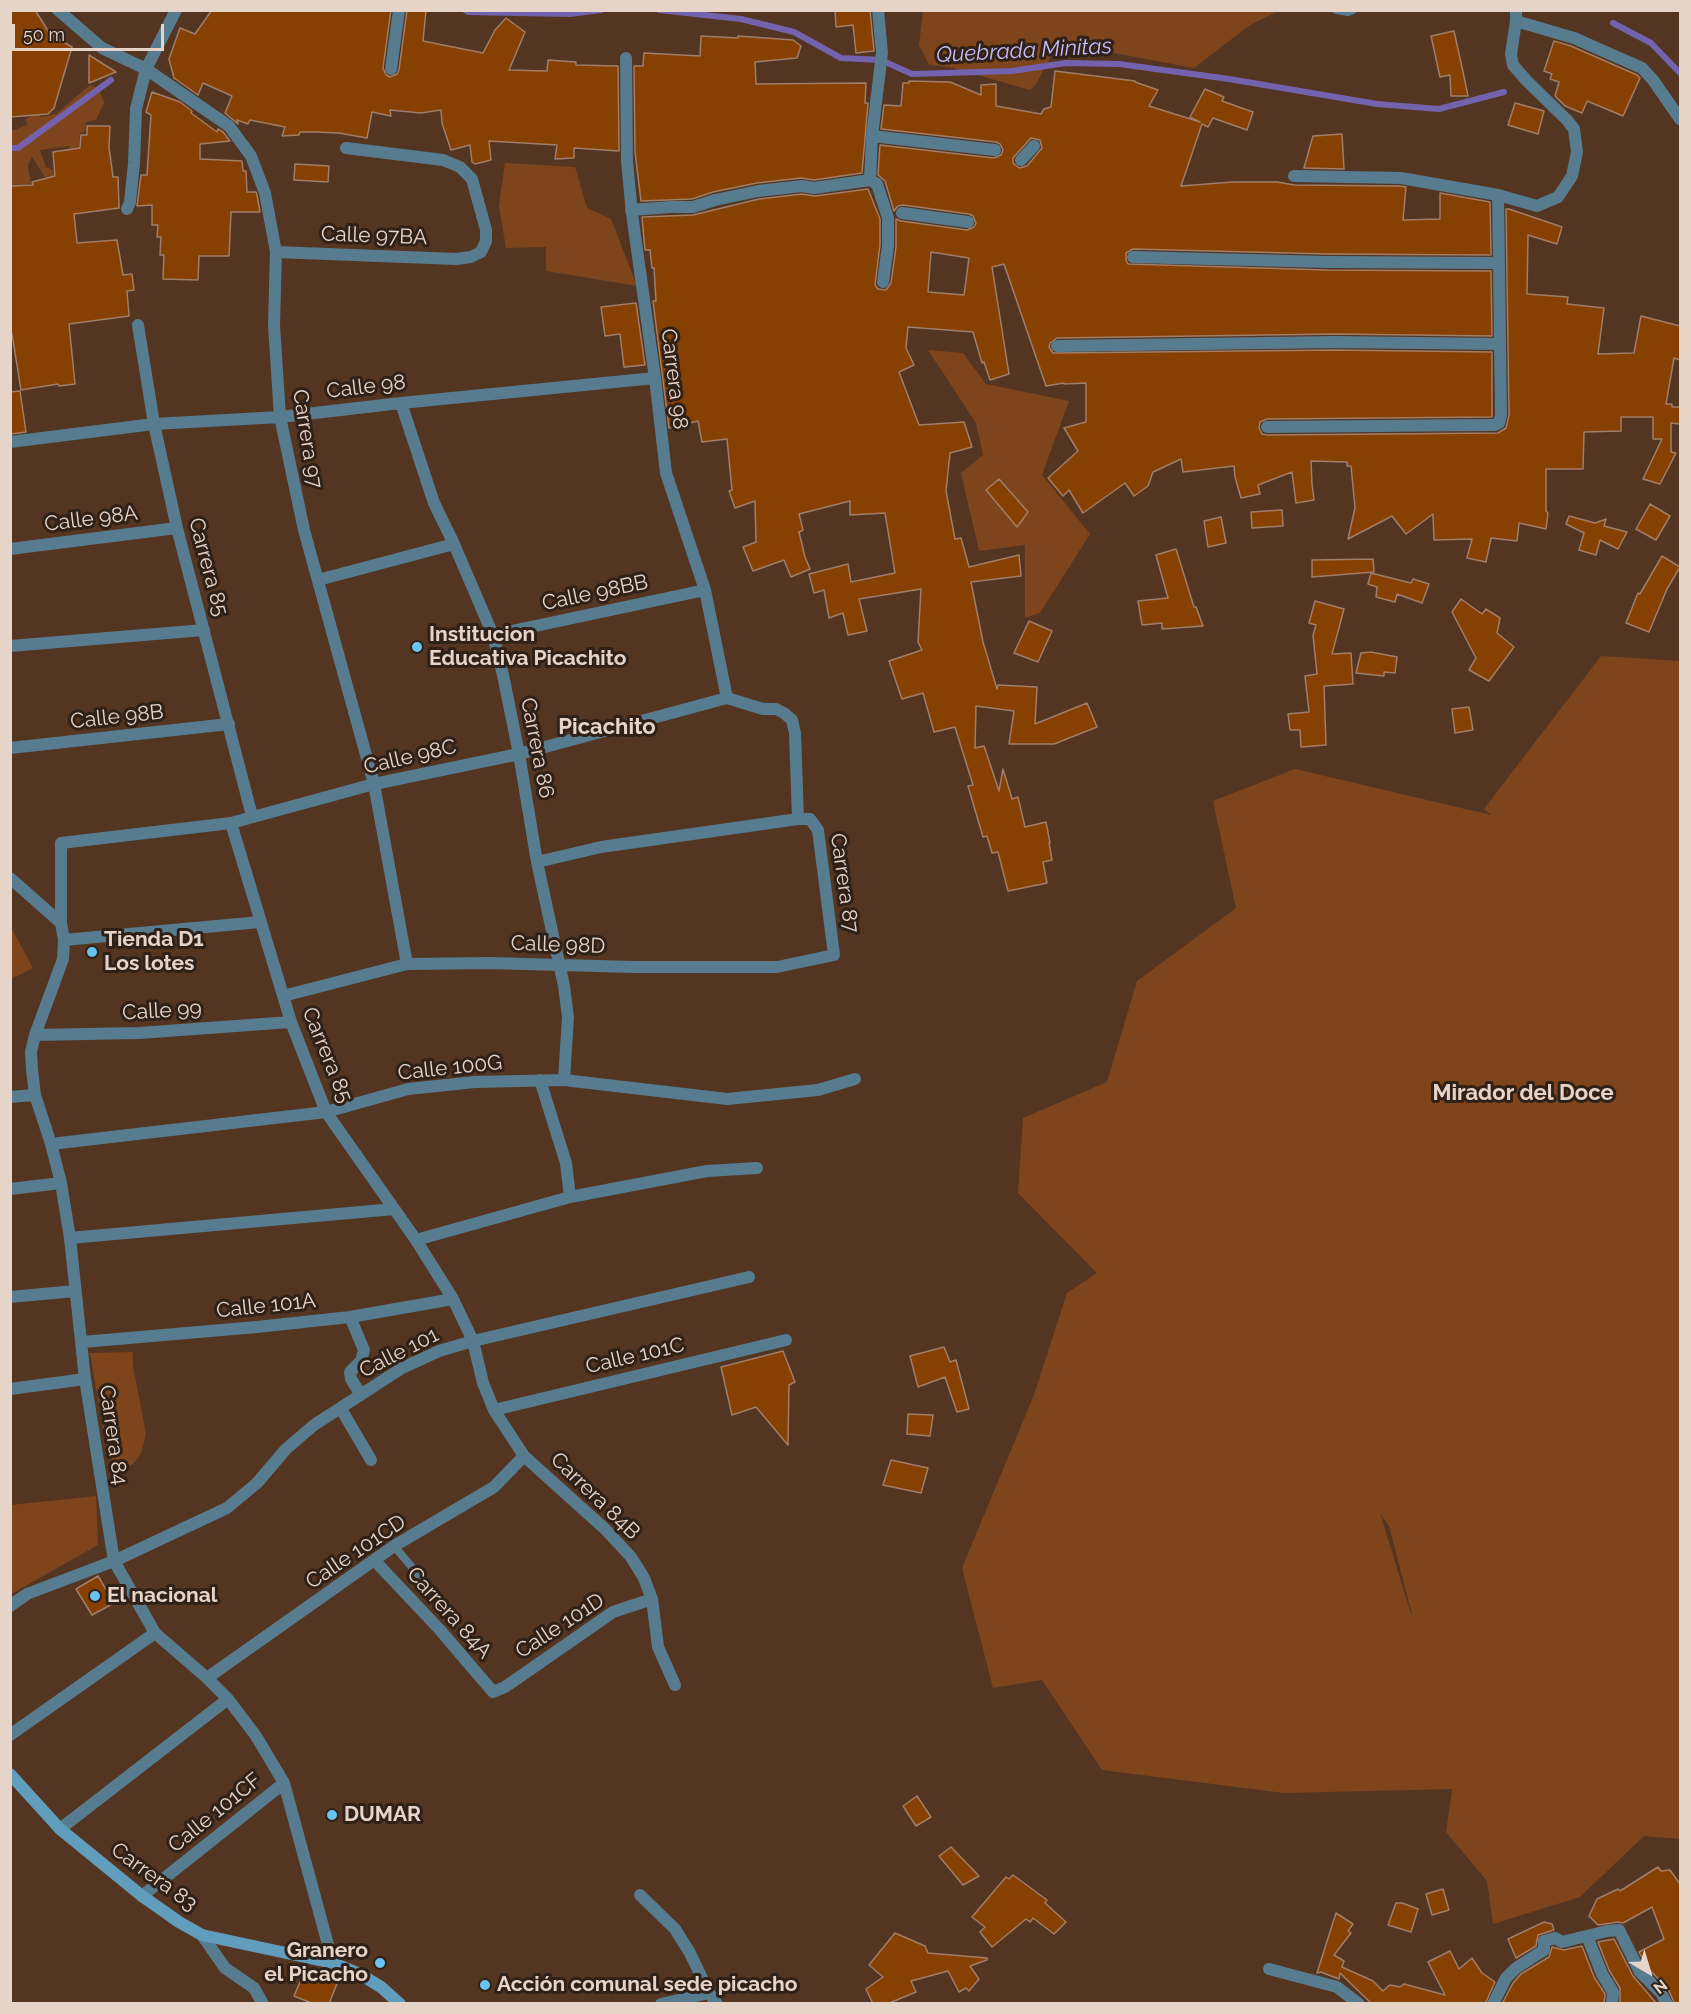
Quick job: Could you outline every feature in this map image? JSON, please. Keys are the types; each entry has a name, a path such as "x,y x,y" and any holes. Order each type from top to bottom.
{"street":[{"name":"Carrera 97","path":"58,10 102,48 146,69 229,126 251,156 265,193 276,252 274,325 280,417 304,530 374,784 407,964"},
{"path":"127,209 130,202 134,163 136,109 146,69 176,10"},
{"path":"391,69 399,10"},
{"path":"870,180 872,136 882,53 878,10"},
{"path":"1294,176 1401,178 1498,195 1537,206 1558,197 1572,176 1577,152 1574,129 1514,65 1511,54 1516,16 1600,48 1642,68 1680,119"},
{"name":"Carrera 98","path":"626,58 627,150 632,210 666,473 705,590 727,698"},
{"path":"872,136 995,150"},
{"path":"1021,160 1034,146"},
{"name":"Calle 97BA","path":"276,252 456,259 471,257 481,252 486,241 486,230 472,179 460,166 443,160 346,148"},
{"path":"632,210 693,207 758,191 801,186 814,188 870,180 877,184 888,218 884,282"},
{"path":"1267,427 1495,425 1499,423 1501,415 1498,195"},
{"path":"902,213 968,222"},
{"path":"1132,257 1326,262 1498,263"},
{"name":"Carrera 85","path":"138,325 154,424 177,528 252,816"},
{"path":"1057,346 1335,342 1500,344"},
{"name":"Calle 98","path":"10,442 154,424 280,417 655,378"},
{"name":"Carrera 86","path":"400,403 434,503 493,635 519,754 537,862 560,965 568,1017 564,1080"},
{"name":"Calle 98A","path":"10,549 177,528"},
{"path":"318,580 453,544"},
{"name":"Calle 98BB","path":"493,635 705,590"},
{"path":"10,646 204,630"},
{"path":"537,862 601,847 798,819 795,733 792,720 776,709 763,709 727,698"},
{"name":"Calle 98C","path":"61,843 231,823 374,784 519,754 727,698"},
{"name":"Calle 98B","path":"10,748 229,724"},
{"name":"Carrera 87","path":"798,819 810,819 818,830 834,955"},
{"name":"Carrera 85","path":"231,823 291,1022 326,1112 416,1240 453,1299 473,1341"},
{"name":"Carrera 84","path":"61,843 63,959 31,1052 35,1095 61,1183 70,1238 85,1379 114,1561 155,1634 228,1699 256,1736 284,1783 333,1963"},
{"path":"10,878 61,923"},
{"path":"64,940 260,922"},
{"name":"Calle 98D","path":"284,996 407,964 777,967 834,955"},
{"name":"Calle 99","path":"35,1035 139,1033 291,1022"},
{"name":"Calle 100G","path":"51,1144 326,1112 408,1089 475,1082 564,1080 727,1098 818,1090 855,1079"},
{"path":"540,1080 566,1163 570,1197"},
{"path":"10,1097 35,1095"},
{"path":"416,1240 570,1197 706,1171 757,1168"},
{"path":"10,1189 61,1183"},
{"path":"70,1238 394,1209"},
{"name":"Calle 101","path":"114,1561 227,1508 257,1483 286,1449 314,1425 402,1368 439,1351 473,1341 749,1277"},
{"path":"10,1297 75,1291"},
{"name":"Calle 101A","path":"82,1342 258,1328 350,1317 453,1299"},
{"path":"350,1317 364,1350 361,1362 350,1372 351,1379 361,1395"},
{"name":"Calle 101C","path":"494,1410 786,1340"},
{"name":"Carrera 84B","path":"473,1341 483,1383 494,1410 524,1456 605,1529 631,1557 644,1578 652,1599 658,1647 675,1685"},
{"path":"10,1389 85,1379"},
{"path":"341,1409 371,1460"},
{"name":"Calle 101CD","path":"207,1678 394,1546 494,1487 524,1456"},
{"path":"10,1606 27,1594 114,1561"},
{"name":"Carrera 84A","path":"375,1561 440,1630 493,1692"},
{"name":"Calle 101D","path":"493,1692 505,1687 613,1612 652,1599"},
{"path":"10,1734 155,1634"},
{"path":"60,1829 228,1699"},
{"name":"Carrera 83","path":"10,1774 60,1829 142,1896 179,1922 202,1935 333,1963 381,1986 400,2004"},
{"name":"Calle 101CF","path":"142,1896 284,1783"},
{"path":"640,1895 675,1929 713,1998 661,2004"},
{"path":"1493,2004 1506,1978 1516,1968 1544,1950 1545,1941 1555,1938 1562,1942 1619,1930 1640,1972 1661,1993 1667,2004"},
{"path":"202,1935 225,1968 254,1988 263,2004"},
{"path":"1587,1936 1612,1998"},
{"path":"1269,1969 1337,1987 1359,2004"}],"lane":[{"path":"1336,10 1348,12 1353,10"},
{"path":"394,1546 422,1579"}],"shaded area":[{"path":"923,10 1278,11 1250,25 1194,68 1087,48 1053,53 1036,84 1030,90 950,67 929,65 919,45"},
{"path":"90,85 99,89 104,103 96,120 86,122 85,131 80,133 79,159 71,160 69,146 40,150 46,167 53,170 56,185 50,185 32,157 28,165 31,184 11,185 10,128 14,130 27,125 26,119 37,113 41,117 56,114"},
{"path":"505,163 575,167 587,208 611,219 637,286 546,271 546,247 506,248 499,206"},
{"path":"928,350 963,353 986,384 1069,401 1042,475 1090,534 1040,613 1025,618 1025,545 979,551 961,473 983,455 976,423"},
{"path":"1601,656 1680,661 1680,1839 1644,1836 1580,1897 1493,1924 1487,1881 1446,1832 1452,1789 1284,1793 1102,1770 1042,1680 993,1688 962,1568 1034,1395 1067,1293 1097,1273 1018,1193 1023,1118 1107,1082 1137,981 1236,908 1213,801 1295,769 1491,815 1484,809","holes":["1380,1513 1389,1526 1412,1614"]},
{"path":"10,925 33,968 11,979 10,979"},
{"path":"133,1352 133,1366 146,1434 141,1454 133,1464 123,1468 114,1465 107,1451 90,1353"},
{"path":"96,1496 98,1545 11,1594 11,1505"}],"building":[{"path":"10,10 35,10 50,34 72,47 54,108 48,114 10,117"},
{"path":"212,10 391,10 383,68 386,75 390,77 397,74 399,70 407,10 426,10 423,41 483,53 495,30 506,18 525,32 509,70 547,71 548,60 576,62 576,65 618,66 619,151 574,148 574,158 555,159 557,145 489,141 491,160 475,164 472,162 470,145 451,150 442,123 441,110 421,113 390,110 391,116 372,112 367,138 316,132 300,132 299,135 282,136 285,127 250,120 248,124 237,120 238,124 225,113 232,96 203,83 198,95 174,78 169,59 180,28 195,34"},
{"path":"835,10 870,10 874,51 856,53 853,25 836,27"},
{"path":"1454,31 1468,96 1451,96 1450,75 1440,77 1431,36"},
{"path":"701,36 793,40 801,46 797,58 755,62 756,84 866,83 865,103 868,103 862,173 814,180 801,178 757,183 692,199 641,201 635,152 634,66 643,66 644,53 700,56"},
{"path":"1554,41 1571,46 1640,78 1623,116 1587,101 1582,113 1565,106 1555,96 1559,82 1550,79 1552,74 1544,71"},
{"path":"89,55 116,72 89,83"},
{"path":"1055,71 1135,81 1158,90 1149,106 1200,122 1190,117 1205,89 1224,97 1222,101 1253,112 1247,130 1213,118 1208,127 1202,124 1181,186 1233,182 1277,182 1295,185 1400,186 1406,187 1403,220 1440,219 1440,193 1490,202 1491,255 1133,249 1126,253 1126,260 1128,264 1327,270 1491,271 1492,336 1335,334 1057,338 1050,343 1049,347 1053,353 1335,350 1492,352 1492,417 1267,419 1260,422 1259,428 1262,434 1267,435 1498,433 1506,428 1509,415 1506,209 1509,209 1562,227 1557,244 1528,235 1527,294 1568,297 1567,304 1604,308 1598,354 1634,353 1641,316 1680,326 1680,360 1674,358 1666,404 1680,407 1680,424 1671,423 1671,452 1676,453 1660,484 1643,479 1662,439 1653,439 1653,417 1621,417 1621,431 1584,432 1583,469 1546,469 1546,511 1548,513 1546,529 1519,523 1517,541 1491,538 1486,562 1467,558 1472,539 1434,540 1433,514 1406,534 1392,516 1348,539 1355,508 1351,466 1347,466 1347,462 1311,461 1314,500 1296,503 1292,472 1258,485 1260,494 1241,498 1234,466 1183,472 1181,459 1153,472 1148,486 1134,496 1125,483 1083,513 1069,490 1063,496 1048,478 1078,451 1064,428 1086,422 1086,383 1046,386 1004,264 992,267 1009,374 990,380 984,362 982,363 973,332 908,327 906,348 914,365 899,372 919,425 964,422 972,447 950,453 946,491 955,539 961,538 969,567 1019,555 1021,576 971,582 983,642 997,689 998,685 1037,687 1035,724 1087,703 1097,727 1054,744 1009,744 1014,711 976,706 975,748 984,746 999,791 1003,769 1012,799 1018,797 1025,827 1046,822 1050,843 1052,860 1043,862 1047,883 1008,891 998,852 992,853 987,836 983,837 968,786 973,785 955,727 934,732 923,693 902,699 889,661 922,650 918,642 921,589 859,599 867,631 848,635 843,613 829,618 824,590 814,593 809,574 848,564 851,582 895,573 885,513 850,515 850,501 799,514 803,530 799,532 810,569 791,577 784,560 753,571 743,547 756,542 755,501 735,508 729,491 732,490 727,439 702,442 698,421 669,428 653,301 656,301 654,268 652,268 650,250 645,250 642,217 693,215 759,199 802,194 815,196 868,189 880,219 880,245 875,285 878,289 886,290 891,283 896,247 896,219 967,230 974,227 976,223 973,216 969,214 903,205 898,206 894,211 885,181 878,175 880,145 994,158 1001,155 1003,150 996,142 881,129 884,105 901,106 903,83 909,83 909,81 950,82 981,95 981,85 996,84 996,106 1041,114 1044,109 1051,107","holes":["1031,138 1040,140 1042,148 1027,166 1019,168 1013,163 1013,158","931,252 969,258 964,295 928,292"]},
{"path":"152,92 180,102 217,132 218,129 223,132 230,141 200,144 200,159 242,161 243,171 246,171 247,192 256,192 257,195 260,212 231,212 229,256 199,256 198,280 163,279 164,255 160,255 161,237 157,237 158,225 152,225 152,205 137,206 141,175 147,175 151,115 146,112"},
{"path":"1515,103 1544,111 1538,134 1508,125"},
{"path":"87,126 110,126 109,147 113,177 118,177 119,208 74,214 77,243 117,240 123,275 132,274 134,290 127,291 129,316 69,324 75,384 59,386 58,384 21,390 12,334 10,334 10,186 33,185 32,182 55,176 53,152 80,148 81,135 87,135"},
{"path":"1342,134 1344,169 1304,168 1313,136"},
{"path":"295,164 329,166 328,182 294,180"},
{"path":"636,303 645,365 624,367 620,334 605,336 601,307"},
{"path":"20,391 26,432 11,434 10,392"},
{"path":"999,479 1028,512 1017,527 986,490"},
{"path":"1650,504 1670,516 1656,540 1636,529"},
{"path":"1282,510 1283,526 1252,528 1251,512"},
{"path":"1569,516 1595,523 1606,519 1604,526 1627,532 1618,549 1600,540 1596,555 1579,550 1584,533 1566,524"},
{"path":"1221,517 1226,543 1208,547 1204,521"},
{"path":"1176,549 1194,607 1196,607 1203,626 1162,629 1162,623 1142,625 1138,601 1168,598 1156,555"},
{"path":"1662,556 1680,567 1667,589 1649,632 1626,623 1638,593 1640,594"},
{"path":"1373,559 1374,572 1312,577 1312,560"},
{"path":"1371,573 1411,583 1413,579 1429,584 1422,603 1397,594 1395,602 1376,597 1377,587 1368,584"},
{"path":"1461,599 1482,614 1486,609 1500,618 1497,633 1514,647 1489,681 1469,670 1476,658 1452,612"},
{"path":"1315,601 1344,609 1332,654 1351,653 1353,684 1324,686 1326,745 1301,747 1300,730 1290,730 1288,714 1309,712 1305,676 1317,674 1313,635 1316,625 1309,623"},
{"path":"1029,621 1052,631 1038,662 1014,653"},
{"path":"1371,652 1397,657 1395,673 1384,672 1384,676 1356,673 1361,653"},
{"path":"1469,707 1473,730 1455,733 1452,709"},
{"path":"944,1347 950,1362 956,1360 969,1409 957,1412 945,1377 918,1387 910,1356"},
{"path":"783,1351 795,1382 789,1385 788,1445 756,1407 732,1415 721,1367"},
{"path":"908,1414 933,1415 930,1436 907,1434"},
{"path":"891,1460 928,1468 921,1493 883,1485"},
{"name":"El nacional","path":"98,1576 114,1603 92,1615 76,1589"},
{"path":"917,1796 931,1817 916,1826 903,1806"},
{"path":"951,1847 979,1876 963,1885 939,1856"},
{"path":"1658,1867 1661,1871 1670,1870 1680,1884 1680,2004 1675,2004 1668,1989 1647,1967 1639,1952 1664,1939 1652,1907 1623,1923 1598,1925 1589,1916 1597,1899 1618,1889 1620,1891"},
{"path":"1013,1875 1047,1900 1045,1903 1066,1922 1054,1934 1033,1918 1030,1922 1026,1919 992,1947 980,1932 985,1927 972,1917 1006,1877 1009,1879"},
{"path":"1443,1889 1449,1910 1432,1915 1426,1894"},
{"path":"1396,1903 1418,1909 1411,1932 1388,1925"},
{"path":"1336,1913 1353,1924 1348,1931 1351,1933 1334,1955 1344,1961 1342,1967 1373,1981 1383,1991 1390,1985 1400,1987 1404,1984 1445,1995 1428,1962 1450,1951 1459,1969 1472,1958 1482,1973 1495,1982 1485,2004 1368,2004 1370,2002 1340,1973 1339,1979 1321,1972 1317,1973"},
{"path":"1544,1922 1552,1924 1554,1930 1538,1935 1536,1946 1516,1958 1508,1939"},
{"path":"895,1933 925,1946 928,1953 987,1958 987,1960 970,1966 979,1979 969,1991 966,1988 959,1992 948,1971 911,1981 916,1992 887,2004 873,2004 866,1989 883,1977 869,1965"},
{"path":"1614,1939 1633,1976 1657,2004 1620,2004 1620,1988 1609,1970 1598,1942"},
{"path":"1582,1946 1594,1977 1605,1994 1604,2004 1502,2004 1513,1983 1521,1974 1549,1957 1552,1947 1564,1950"},
{"path":"306,1968 338,1981 329,2004 314,2004 294,1996"}],"waterway":[{"name":"Quebrada Minitas","path":"465,10 468,12 570,14 601,10"},
{"name":"Quebrada Minitas","path":"659,10 741,19 794,32 841,58 881,60 912,74 1012,71 1066,63 1119,64 1229,79 1377,104 1439,109 1504,92"},
{"name":"Quebrada Minitas","path":"1613,23 1651,43 1680,73"},
{"name":"Quebrada Minitas","path":"10,148 18,148 111,80"}],"place":[{"name":"Institucion Educativa Picachito","path":"417,647"},
{"name":"Tienda D1 Los lotes","path":"92,952"},
{"name":"El nacional","path":"95,1596"},
{"name":"DUMAR","path":"332,1815"},
{"name":"Granero el Picacho","path":"380,1963"},
{"name":"Acción comunal sede picacho","path":"485,1985"}],"district":[{"name":"Picachito","path":"607,727"},
{"name":"Mirador del Doce","path":"1523,1093"}]}
